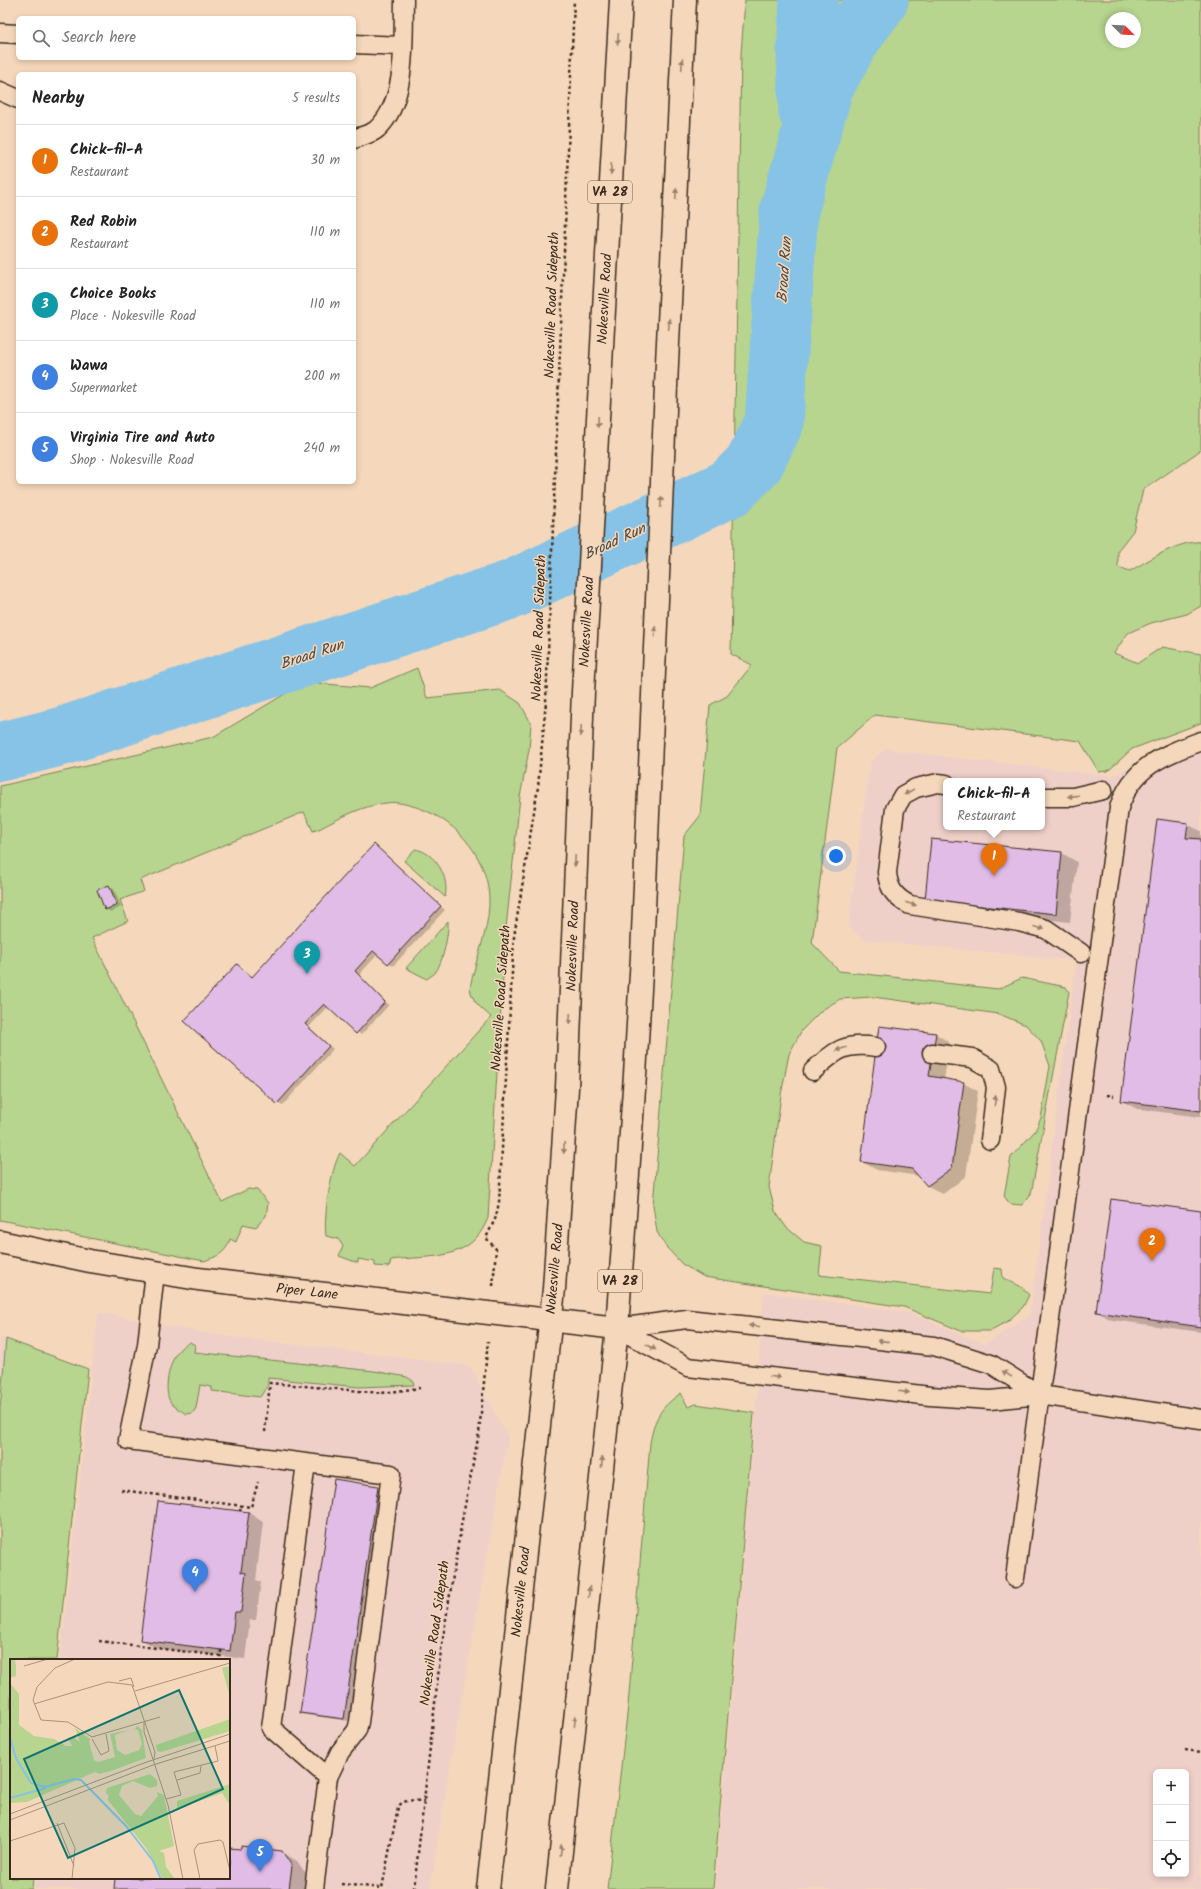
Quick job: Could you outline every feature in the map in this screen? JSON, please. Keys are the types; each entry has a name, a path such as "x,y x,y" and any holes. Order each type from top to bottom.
{"main road":[{"name":"Nokesville Road","path":"488,1889 551,1319 568,1080 583,692 616,69 621,0"},
{"name":"VA 28","path":"557,1889 617,1328 642,956 667,363 685,0"},
{"name":"Piper Lane","path":"0,1242 90,1261 279,1290 551,1319 617,1328"}],"lane":[{"path":"356,137 376,130 389,113 399,86 404,0"},
{"path":"0,33 16,34"},
{"path":"356,44 402,46"},
{"path":"0,91 16,98"},
{"path":"1015,1578 1119,808 1123,794 1140,772 1158,758 1201,741"},
{"path":"943,784 938,783 916,788 903,795 896,809 887,872 888,882 892,892 900,900 910,905 1019,922 1046,929 1081,953"},
{"path":"1045,797 1073,797 1104,790"},
{"path":"813,1072 835,1051 860,1044 876,1047"},
{"path":"932,1053 972,1058 991,1069 996,1087 990,1140"},
{"path":"155,1272 147,1345 128,1440 391,1474 359,1722 357,1730 340,1752 328,1777 314,1885"},
{"path":"617,1328 687,1319 934,1346 991,1364 1040,1395"},
{"path":"617,1328 688,1367 938,1396 990,1400 1040,1395 1201,1419"},
{"path":"306,1463 272,1728 328,1777"}],"path":[{"name":"Nokesville Road Sidepath","path":"496,1249 486,1238 496,1217 499,1202 512,954 538,787 546,702 574,0"},
{"name":"Nokesville Road Sidepath","path":"414,1889 441,1650 461,1526 479,1433 484,1381"},
{"path":"269,1398 270,1383 382,1392 420,1388"},
{"path":"121,1490 251,1507 259,1478"},
{"path":"240,1506 240,1511"},
{"path":"99,1641 221,1656 221,1650"},
{"path":"1185,1750 1201,1752"},
{"path":"314,1885 382,1888 398,1807 400,1804 408,1800 424,1801"}],"shaded area":[{"path":"1201,732 1201,1889 715,1889 756,1408 763,1292 907,1312 985,1344 1030,1315 1076,961 863,940 848,927 870,762 885,749 1112,776"},
{"path":"98,1312 210,1334 470,1366 508,1437 442,1812 430,1889 34,1889 35,1879 230,1879 230,1659 60,1659"},
{"path":"0,1338 6,1339 0,1409"}],"green space":[{"path":"745,0 1201,0 1201,450 1143,490 1133,531 1118,550 1118,567 1130,571 1174,547 1193,542 1201,542 1201,606 1187,614 1151,623 1128,633 1114,653 1138,663 1162,647 1201,654 1201,723 1132,749 1108,771 1099,772 1080,741 875,715 837,748 812,943 839,971 998,989 1022,978 1066,987 1069,992 1031,1194 1022,1205 1010,1204 1004,1196 1011,1157 1035,1131 1041,1118 1050,1066 1041,1041 1026,1025 999,1014 873,997 840,999 822,1010 802,1030 789,1054 781,1095 769,1187 775,1211 786,1227 804,1242 822,1246 819,1275 990,1294 994,1268 1002,1269 1003,1278 1020,1286 1029,1295 1023,1307 1008,1321 989,1331 961,1331 904,1307 704,1277 682,1264 666,1247 657,1232 653,1205 684,836 700,816 710,705 727,696 752,665 731,654 741,54"},
{"path":"417,668 427,698 500,690 520,703 531,723 529,750 520,797 506,928 488,1218 481,1233 471,1243 460,1250 434,1256 391,1260 389,1267 375,1266 375,1262 358,1259 358,1263 339,1256 343,1246 338,1239 326,1236 325,1228 328,1193 340,1153 355,1166 491,1017 480,1008 471,993 470,988 488,915 488,889 485,873 470,845 447,823 434,814 419,808 394,803 377,805 359,810 313,831 304,812 140,880 144,891 120,900 128,921 92,938 222,1202 248,1189 257,1190 268,1203 266,1216 256,1227 243,1224 236,1242 230,1239 229,1244 224,1251 217,1256 204,1261 0,1220 0,786 213,737 305,682 370,688"},
{"path":"415,849 422,851 435,860 443,874 445,881 445,897 404,861"},
{"path":"448,921 448,933 445,948 441,962 435,973 427,979 406,968"},
{"path":"6,1339 88,1369 57,1659 10,1659 10,1879 33,1879 32,1889 0,1889 0,1409"},
{"path":"190,1342 195,1345 194,1352 374,1371 407,1377 413,1381 414,1385 359,1387 268,1378 268,1385 260,1397 212,1391 212,1387 200,1385 196,1408 193,1413 186,1414 171,1403 168,1398 167,1383 170,1367 176,1353"},
{"path":"681,1393 688,1407 696,1404 754,1413 713,1889 607,1889 628,1706 650,1443 656,1420 668,1403"}],"building":[{"path":"1157,819 1188,823 1186,838 1201,839 1201,1111 1121,1101"},
{"path":"931,839 1062,852 1056,914 925,900"},
{"path":"374,844 441,906 388,964 373,951 355,971 385,1002 356,1034 324,1004 305,1024 329,1046 277,1104 184,1021 237,964 252,977"},
{"path":"109,885 117,905 105,910 97,890"},
{"path":"879,1026 936,1033 929,1076 964,1082 952,1168 927,1186 912,1169 861,1162"},
{"path":"1111,1199 1201,1211 1201,1327 1096,1312"},
{"path":"334,1479 378,1486 344,1719 300,1713"},
{"path":"158,1501 249,1512 241,1572 246,1573 241,1612 235,1612 230,1651 140,1640"},
{"path":"241,1846 282,1851 292,1866 289,1889 114,1889 115,1879 230,1879 230,1848 241,1849"}],"waterway":[{"path":"808,112 806,52 809,0"},
{"name":"Broad Run","path":"0,752 63,736 513,589 730,488 754,464 774,423 789,210 824,87 851,38 879,0"}],"place":[{"name":"Chick-fil-A","path":"994,876"},
{"name":"Choice Books","path":"307,974"},
{"name":"Red Robin","path":"1152,1261"},
{"name":"Wawa","path":"195,1592"},
{"name":"Virginia Tire and Auto","path":"260,1872"}]}
